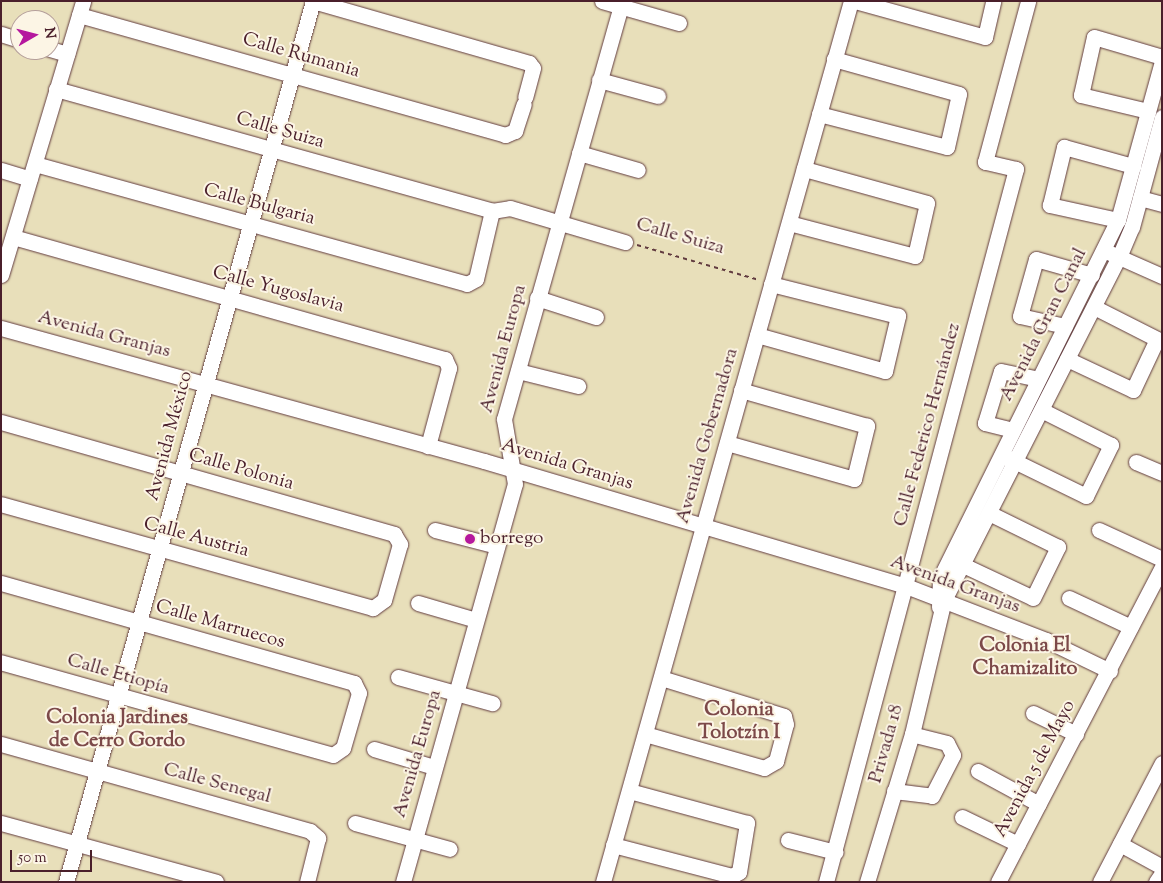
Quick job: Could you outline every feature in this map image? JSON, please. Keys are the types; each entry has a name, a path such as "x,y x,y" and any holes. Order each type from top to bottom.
{"street":[{"name":"Calle Rumania","path":"81,8 292,74 512,134 524,100 532,66 313,1"},
{"name":"Avenida México","path":"66,882 270,148 313,1"},
{"path":"602,1 621,4 678,22"},
{"name":"Avenida Gobernadora","path":"603,882 851,1"},
{"path":"855,1 985,37 993,1"},
{"name":"Calle Federico Hernández","path":"826,882 1016,169 985,162 1028,1"},
{"name":"Avenida Europa","path":"403,882 515,484 515,470 503,424 621,4"},
{"path":"1,275 81,8"},
{"path":"1155,114 1081,95 1094,37 1162,56"},
{"path":"60,52 67,54"},
{"path":"819,114 947,147 959,94 834,59"},
{"name":"Avenida Gran Canal","path":"941,604 940,578 1008,458 1041,410 1119,257 1158,146 1155,114 1162,61"},
{"path":"599,80 658,96"},
{"name":"Calle Suiza","path":"56,90 270,148 492,212 510,208 625,242"},
{"name":"Avenida Gran Canal","path":"941,604 989,513 1008,458 1013,430 1118,220 1133,166 1155,114"},
{"path":"1118,220 1050,205 1064,147 1133,166"},
{"path":"579,153 638,170"},
{"name":"Calle Bulgaria","path":"34,164 473,283 492,212"},
{"path":"788,222 915,256 927,203 804,169"},
{"path":"1,170 30,179"},
{"path":"1140,198 1162,204"},
{"name":"Calle Yugoslavia","path":"13,237 447,360 428,446"},
{"path":"1104,250 1162,276"},
{"path":"1065,326 1020,316 1036,259 1092,275"},
{"path":"757,335 885,371 898,316 771,284"},
{"path":"538,298 596,317"},
{"path":"1067,359 1133,390 1157,339 1094,307"},
{"name":"Avenida Granjas","path":"1,328 515,470 906,586 941,604 1046,640 1110,671"},
{"path":"518,371 578,386"},
{"path":"1013,430 985,423 1001,371 1038,380"},
{"path":"726,443 854,479 867,426 742,390"},
{"path":"1008,458 1086,496 1111,445 1041,410"},
{"name":"Calle Polonia","path":"1,422 397,536 400,544 380,606"},
{"path":"1136,462 1162,473"},
{"name":"Calle Austria","path":"1,504 160,549 380,606"},
{"path":"963,565 1033,598 1058,547 989,513"},
{"path":"435,530 497,546"},
{"path":"1099,530 1162,559"},
{"name":"Avenida 5 de Mayo","path":"998,882 1110,671 1162,567"},
{"name":"Calle Marruecos","path":"1,583 357,684 359,693 339,754"},
{"path":"1069,598 1131,627"},
{"path":"418,603 476,620"},
{"name":"Privada 18","path":"867,882 912,734 941,604"},
{"name":"Calle Etiopía","path":"1,662 118,696 339,754"},
{"path":"398,677 492,703"},
{"path":"645,734 764,768 776,761 786,724 784,716 660,678"},
{"path":"1033,713 1076,734"},
{"path":"894,790 932,796 953,756 947,743 912,734"},
{"name":"Calle Senegal","path":"1,744 314,832 317,842 307,882"},
{"path":"374,749 434,767"},
{"path":"1100,882 1162,763"},
{"path":"978,771 1039,804"},
{"path":"613,845 732,876 739,872 747,823 629,791"},
{"path":"962,817 1018,844"},
{"path":"1,823 216,882"},
{"path":"355,823 450,849"},
{"path":"788,840 834,852"},
{"path":"1120,844 1162,867"},
{"path":"1156,882 1162,873"}],"path":[{"name":"Calle Suiza","path":"625,242 771,284"}],"place":[{"name":"borrego","path":"470,539"}],"district":[{"name":"Colonia El Chamizalito","path":"1025,658"},
{"name":"Colonia Tolotzín I","path":"739,722"},
{"name":"Colonia Jardines de Cerro Gordo","path":"117,730"}]}
